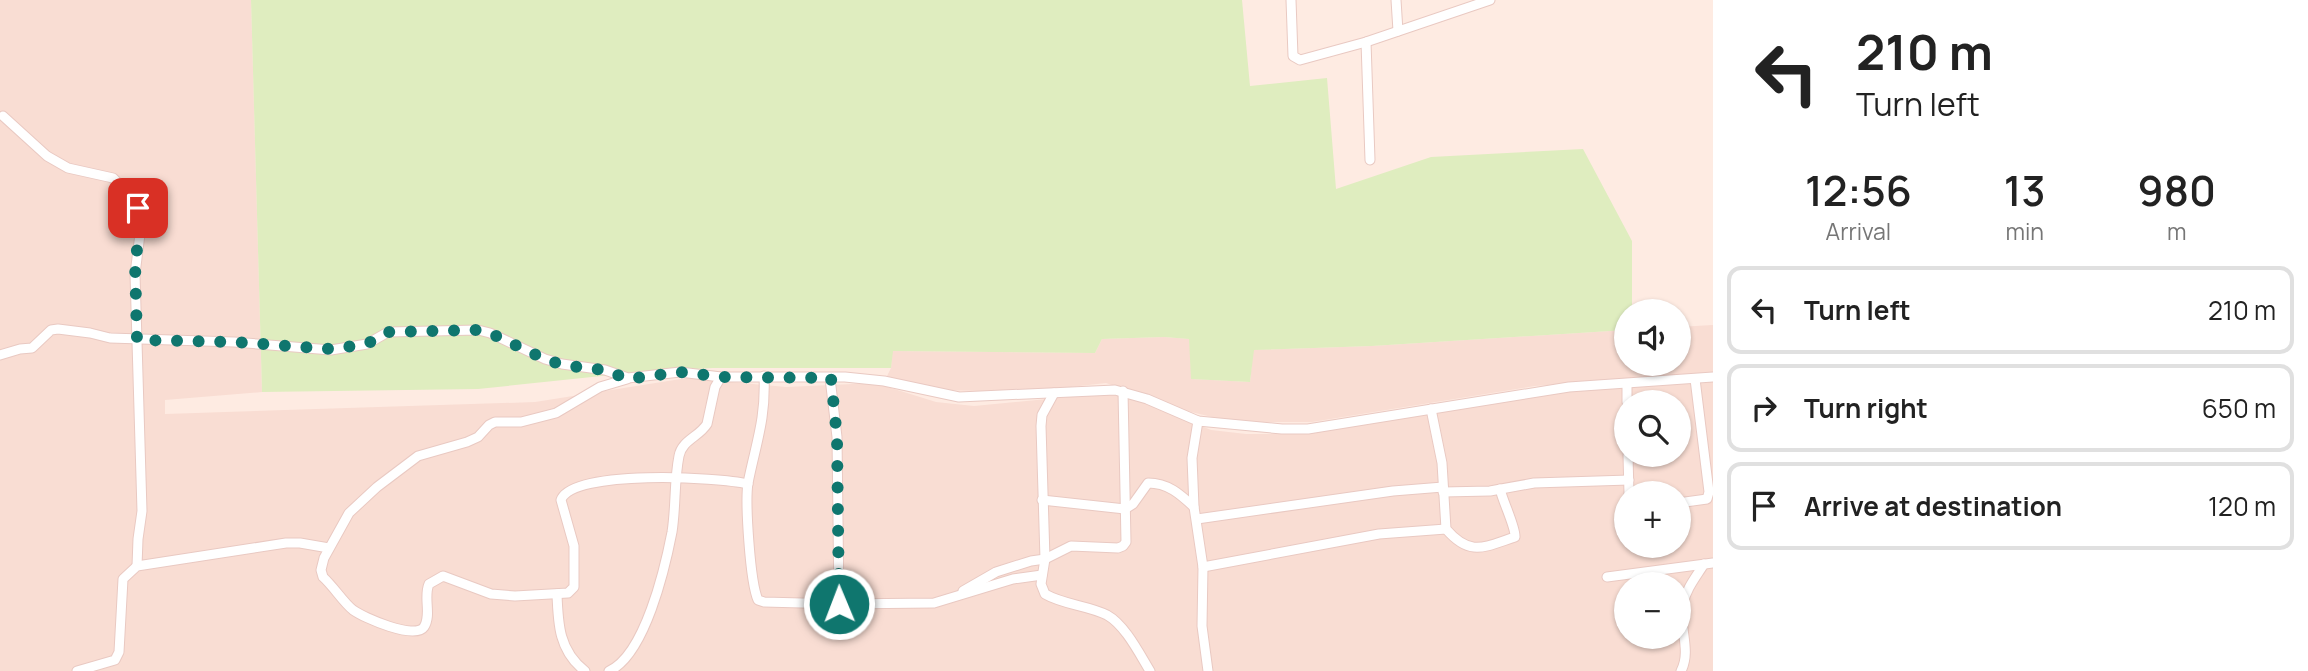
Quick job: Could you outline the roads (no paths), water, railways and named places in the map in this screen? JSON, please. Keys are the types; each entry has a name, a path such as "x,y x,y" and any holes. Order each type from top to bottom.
{"street":[{"path":"1291,0 1293,56 1297,59 1366,42 1490,0"},
{"path":"1396,0 1398,31"},
{"path":"1366,42 1370,160"},
{"path":"3,116 47,156 68,168 113,178 133,198 138,208 141,226 135,262 142,511 137,566"},
{"path":"0,355 32,348 51,330 58,328 110,338 234,342 331,349 367,344 388,332 478,330 562,365 605,370 628,379"},
{"path":"748,484 718,478 628,478 589,485 563,494 562,507 574,546 574,587 568,593 515,597 491,594 443,576 429,584 426,590 425,625 417,632 410,632 356,612 323,578 321,570 328,548 349,513 377,487 418,456 467,442 478,437 495,422 521,422 556,413 600,387 628,379 680,372 721,377 831,378 884,381 959,397 1054,394 1102,389 1123,391 1198,421 1308,429 1569,387 1713,377"},
{"path":"764,376 764,412 748,484 750,549 758,600 764,603 934,603 1013,579 1042,575"},
{"path":"609,671 624,661 652,609 672,530 679,454 686,443 707,424 715,387 721,377"},
{"path":"831,378 837,437 839,604"},
{"path":"1691,501 1706,499 1709,492 1695,379"},
{"path":"1627,384 1627,390"},
{"path":"956,596 973,583 996,572 1045,559 1071,546 1123,546 1126,542 1123,391"},
{"path":"1054,394 1042,415 1041,426 1045,559 1041,584 1045,594 1054,599 1106,615 1116,622 1150,671"},
{"path":"1431,409 1442,463 1446,529 1452,536 1480,549 1515,537 1516,532 1500,489"},
{"path":"1198,421 1192,458 1194,506 1203,567 1202,626 1208,671"},
{"path":"1197,519 1393,491 1500,489 1534,483 1629,480 1628,467"},
{"path":"1042,500 1125,509 1133,504 1148,483 1173,489 1194,506"},
{"path":"1203,567 1379,534 1446,529"},
{"path":"77,671 115,660 119,652 122,579 137,566 286,543 328,548"},
{"path":"1607,577 1709,563"},
{"path":"1682,671 1686,659 1682,607 1686,594 1709,563"},
{"path":"558,594 558,628 561,638 574,661 584,671"}]}
